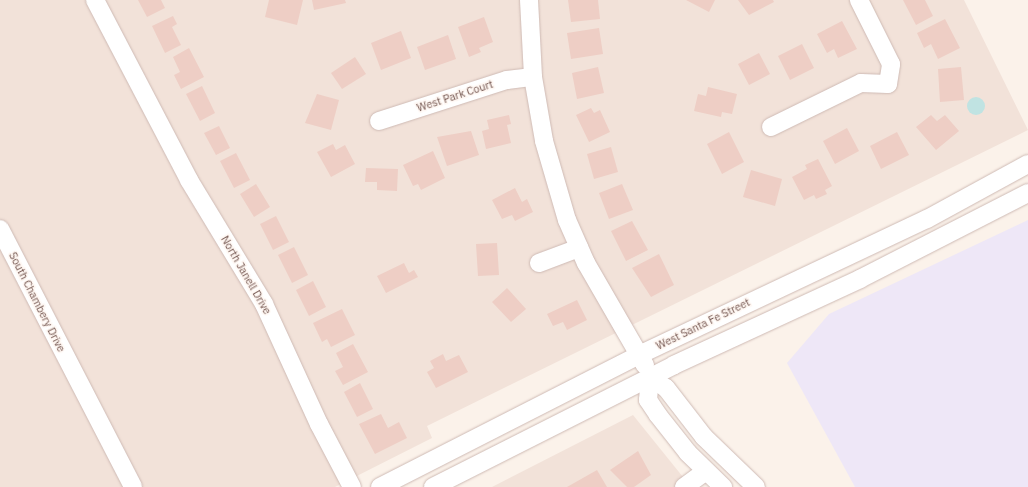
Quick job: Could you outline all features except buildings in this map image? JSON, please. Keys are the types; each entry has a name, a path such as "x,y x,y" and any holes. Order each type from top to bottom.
{"street":[{"name":"North Janell Drive","path":"95,0 189,180 264,304 319,424 352,487"},
{"path":"529,0 533,77 544,141 579,248 641,354 650,377 648,400 673,436 723,487"},
{"path":"771,127 861,83 888,84 891,64 860,0"},
{"name":"West Park Court","path":"379,121 507,80 533,77"},
{"name":"West Santa Fe Street","path":"380,487 641,354 920,222 1028,164"},
{"path":"433,487 650,377 860,279 1028,193"},
{"name":"South Chambery Drive","path":"0,229 133,487"},
{"path":"539,263 579,248"},
{"path":"650,377 666,388 704,437 756,487"},
{"path":"684,487 706,471"}],"shaded area":[{"path":"0,0 964,0 1028,130 427,426 432,438 335,487 0,487"},
{"path":"1028,220 1028,487 855,487 787,363 829,314"},
{"path":"633,415 691,487 492,487"}],"water":[{"path":"976,97 982,100 985,106 982,112 976,115 970,112 967,106 970,100"}]}
